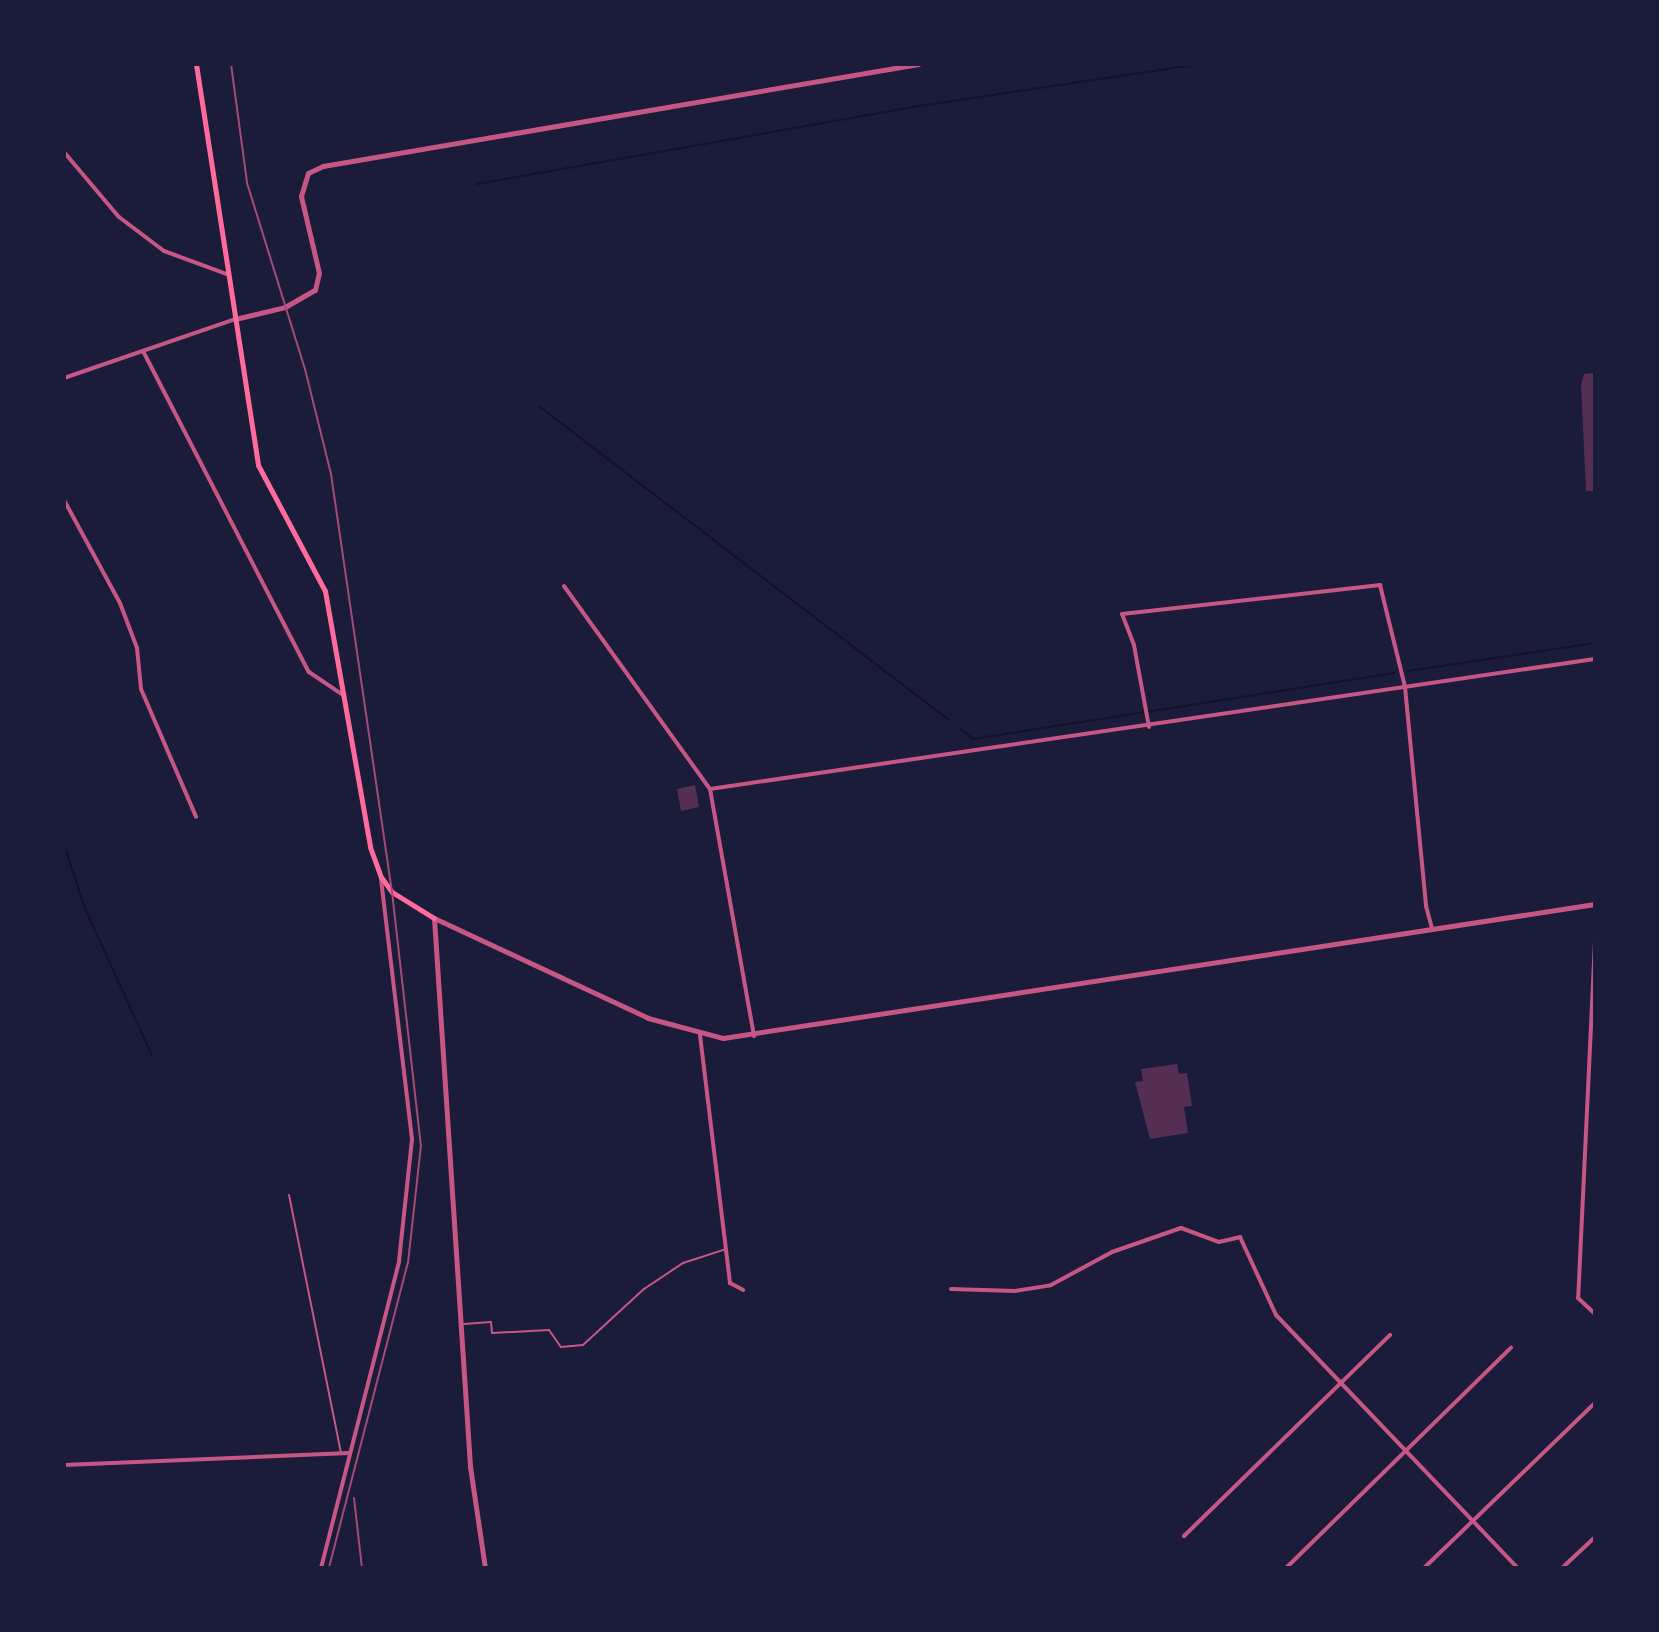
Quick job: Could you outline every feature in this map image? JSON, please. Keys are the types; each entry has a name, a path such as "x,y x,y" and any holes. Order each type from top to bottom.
{"main road":[{"path":"196,64 258,465 325,591 370,847 381,877 392,892 434,918"}],"street":[{"path":"64,378 235,319 285,307 315,290 319,273 301,196 308,173 323,166 877,67 918,64"},
{"path":"64,152 119,217 164,251 227,274"},
{"path":"143,351 309,672 344,695"},
{"path":"64,500 120,603 137,648 141,689 196,817"},
{"path":"1149,727 1134,645 1122,614 1380,585 1405,687 1426,906 1432,928"},
{"path":"564,586 710,789 754,1036"},
{"path":"710,789 1149,727 1595,659"},
{"path":"321,1568 399,1261 412,1139 381,877"},
{"path":"485,1568 477,1534 434,918 600,998 700,1035 754,1036 1595,904"},
{"path":"1595,941 1578,1298 1595,1314"},
{"path":"700,1035 730,1283 743,1290"},
{"path":"951,1289 1015,1291 1051,1285 1112,1252 1181,1228 1219,1242 1240,1237 1276,1315 1518,1568"},
{"path":"1184,1536 1390,1335"},
{"path":"1286,1568 1405,1448 1511,1348"},
{"path":"1424,1568 1595,1403"},
{"path":"64,1465 350,1453"},
{"path":"1562,1568 1595,1537"}],"lane":[{"path":"289,1195 341,1453"},
{"path":"461,1324 491,1322 492,1333 549,1330 561,1347 583,1345 644,1289 683,1263 728,1248"}],"building":[{"path":"1595,373 1595,491 1586,491 1581,385 1584,374"},
{"path":"695,785 699,807 681,811 677,789"},
{"path":"1177,1064 1179,1074 1187,1073 1192,1106 1184,1107 1188,1133 1150,1139 1135,1082 1143,1081 1141,1069"}],"waterway":[{"path":"477,184 906,108 1199,64"},
{"path":"540,407 949,720"},
{"path":"1408,671 1595,643"},
{"path":"961,729 973,739 1395,673"},
{"path":"64,844 84,906 152,1055"}],"railway":[{"path":"231,64 247,183 305,369 331,474 392,892 421,1145 408,1262 329,1568"},
{"path":"354,1498 362,1568"}]}
